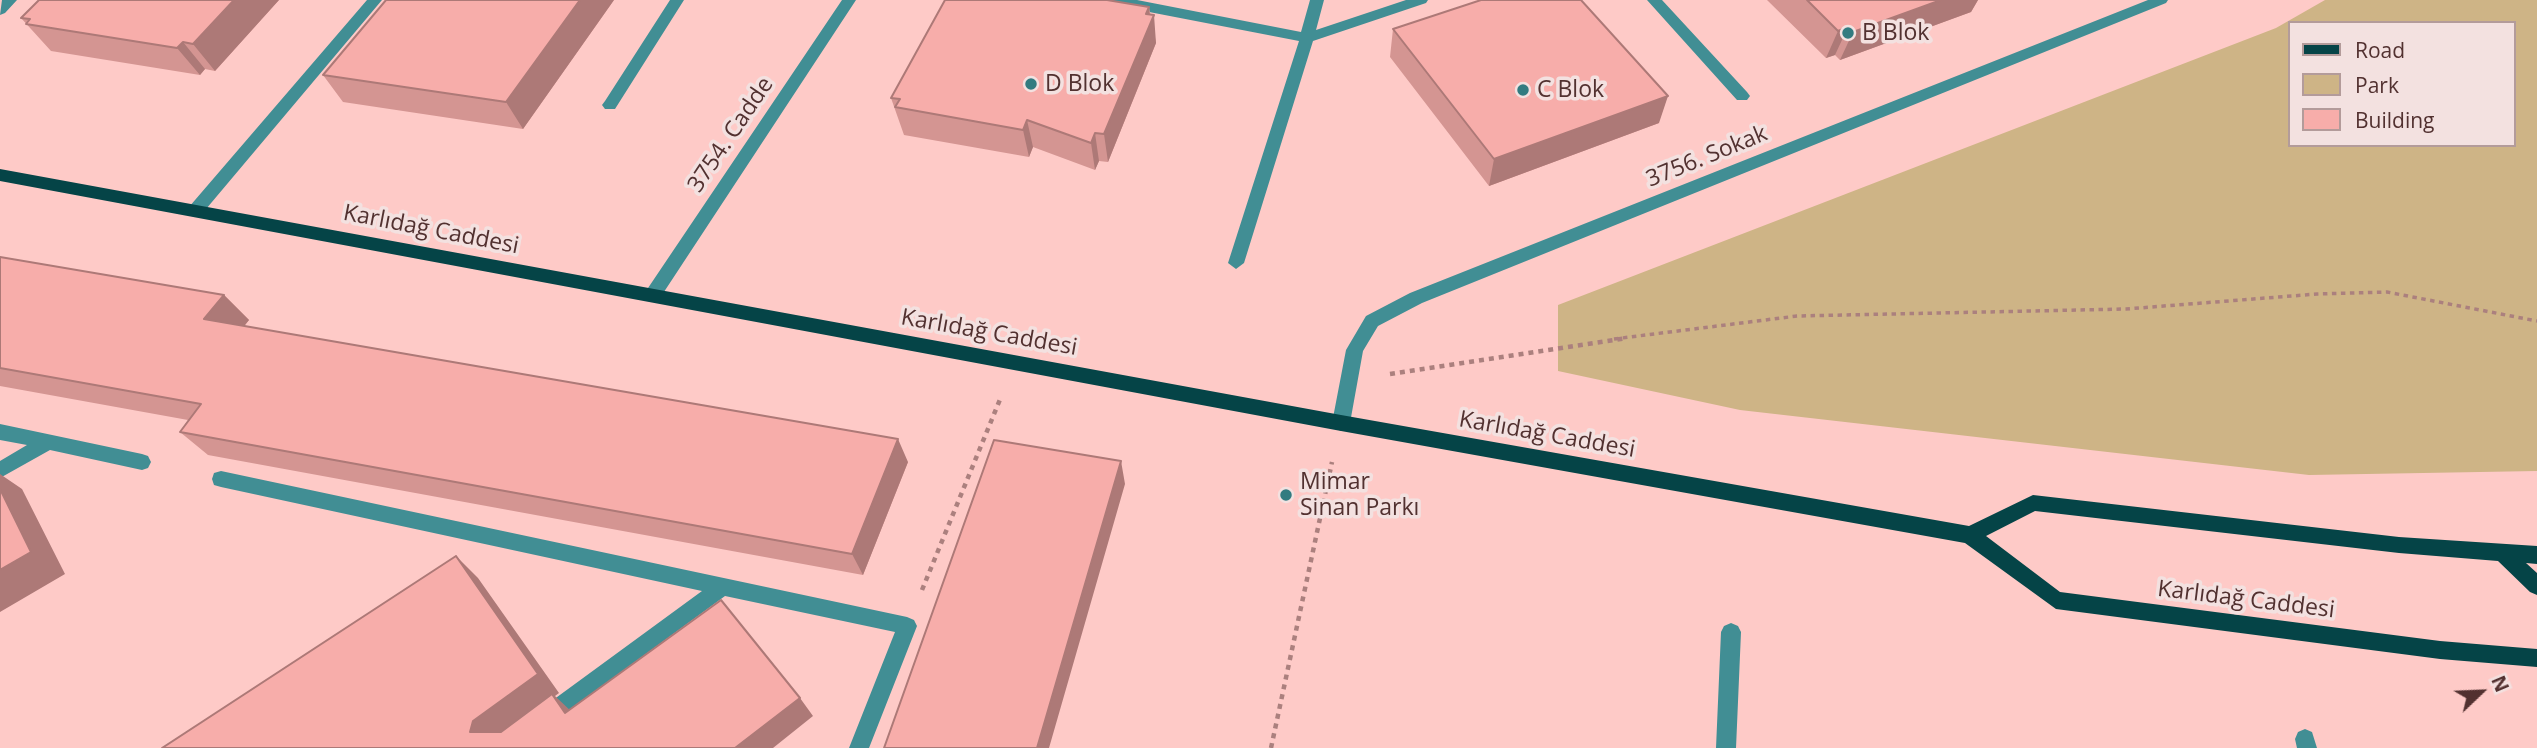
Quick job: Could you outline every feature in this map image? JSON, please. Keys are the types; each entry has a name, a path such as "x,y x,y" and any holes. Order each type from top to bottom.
{"main road":[{"name":"Karlıdağ Caddesi","path":"0,175 1341,423 1970,535 2056,600 2440,650 2537,657"},
{"path":"1970,535 2033,503 2399,545 2537,555"},
{"path":"2503,553 2537,586"}],"street":[{"path":"0,10 10,0"},
{"path":"195,211 375,0"},
{"path":"610,105 677,0"},
{"name":"3754. Cadde","path":"652,296 849,0"},
{"path":"1113,0 1307,38 1420,0"},
{"path":"1236,262 1274,147 1317,0"},
{"path":"1654,0 1742,96"},
{"name":"3756. Sokak","path":"1341,423 1355,349 1373,321 1416,298 2161,0"},
{"path":"0,432 142,462"},
{"path":"0,470 49,442"},
{"path":"221,480 907,626 859,748"},
{"path":"527,732 722,587"},
{"path":"1726,748 1731,632"}],"path":[{"path":"1349,381 1601,341 1797,317 2126,309 2317,294 2387,292 2537,321"},
{"path":"907,626 1016,363"},
{"path":"1271,748 1341,423"}],"green space":[{"path":"2325,0 2537,0 2537,471 2309,475 1740,410 1558,371 1558,305 2288,21 2288,147 2516,147 2516,21 2288,21"}],"building":[{"path":"39,0 234,0 193,44 183,42 177,48 26,24 30,19 21,18"},
{"path":"386,0 580,0 506,102 323,75"},
{"name":"D Blok","path":"945,0 1107,0 1149,7 1146,14 1154,15 1104,134 1095,133 1091,143 1027,120 1023,130 895,107 900,99 891,98"},
{"name":"C Blok","path":"1481,0 1581,0 1668,96 1494,159 1393,29"},
{"path":"1807,0 1941,0 1853,32 1848,27 1838,31"},
{"path":"0,257 224,295 204,319 898,439 852,554 180,432 201,404 0,368"},
{"path":"994,440 1121,461 1037,748 884,748"},
{"path":"0,489 31,552 0,570"},
{"path":"456,556 538,674 473,721 470,732 501,732 552,694 565,713 721,600 800,698 735,748 162,748"}],"place":[{"name":"B Blok","path":"1848,33"},
{"name":"D Blok","path":"1031,84"},
{"name":"C Blok","path":"1523,90"},
{"name":"Mimar Sinan Parkı","path":"1286,495"}]}
